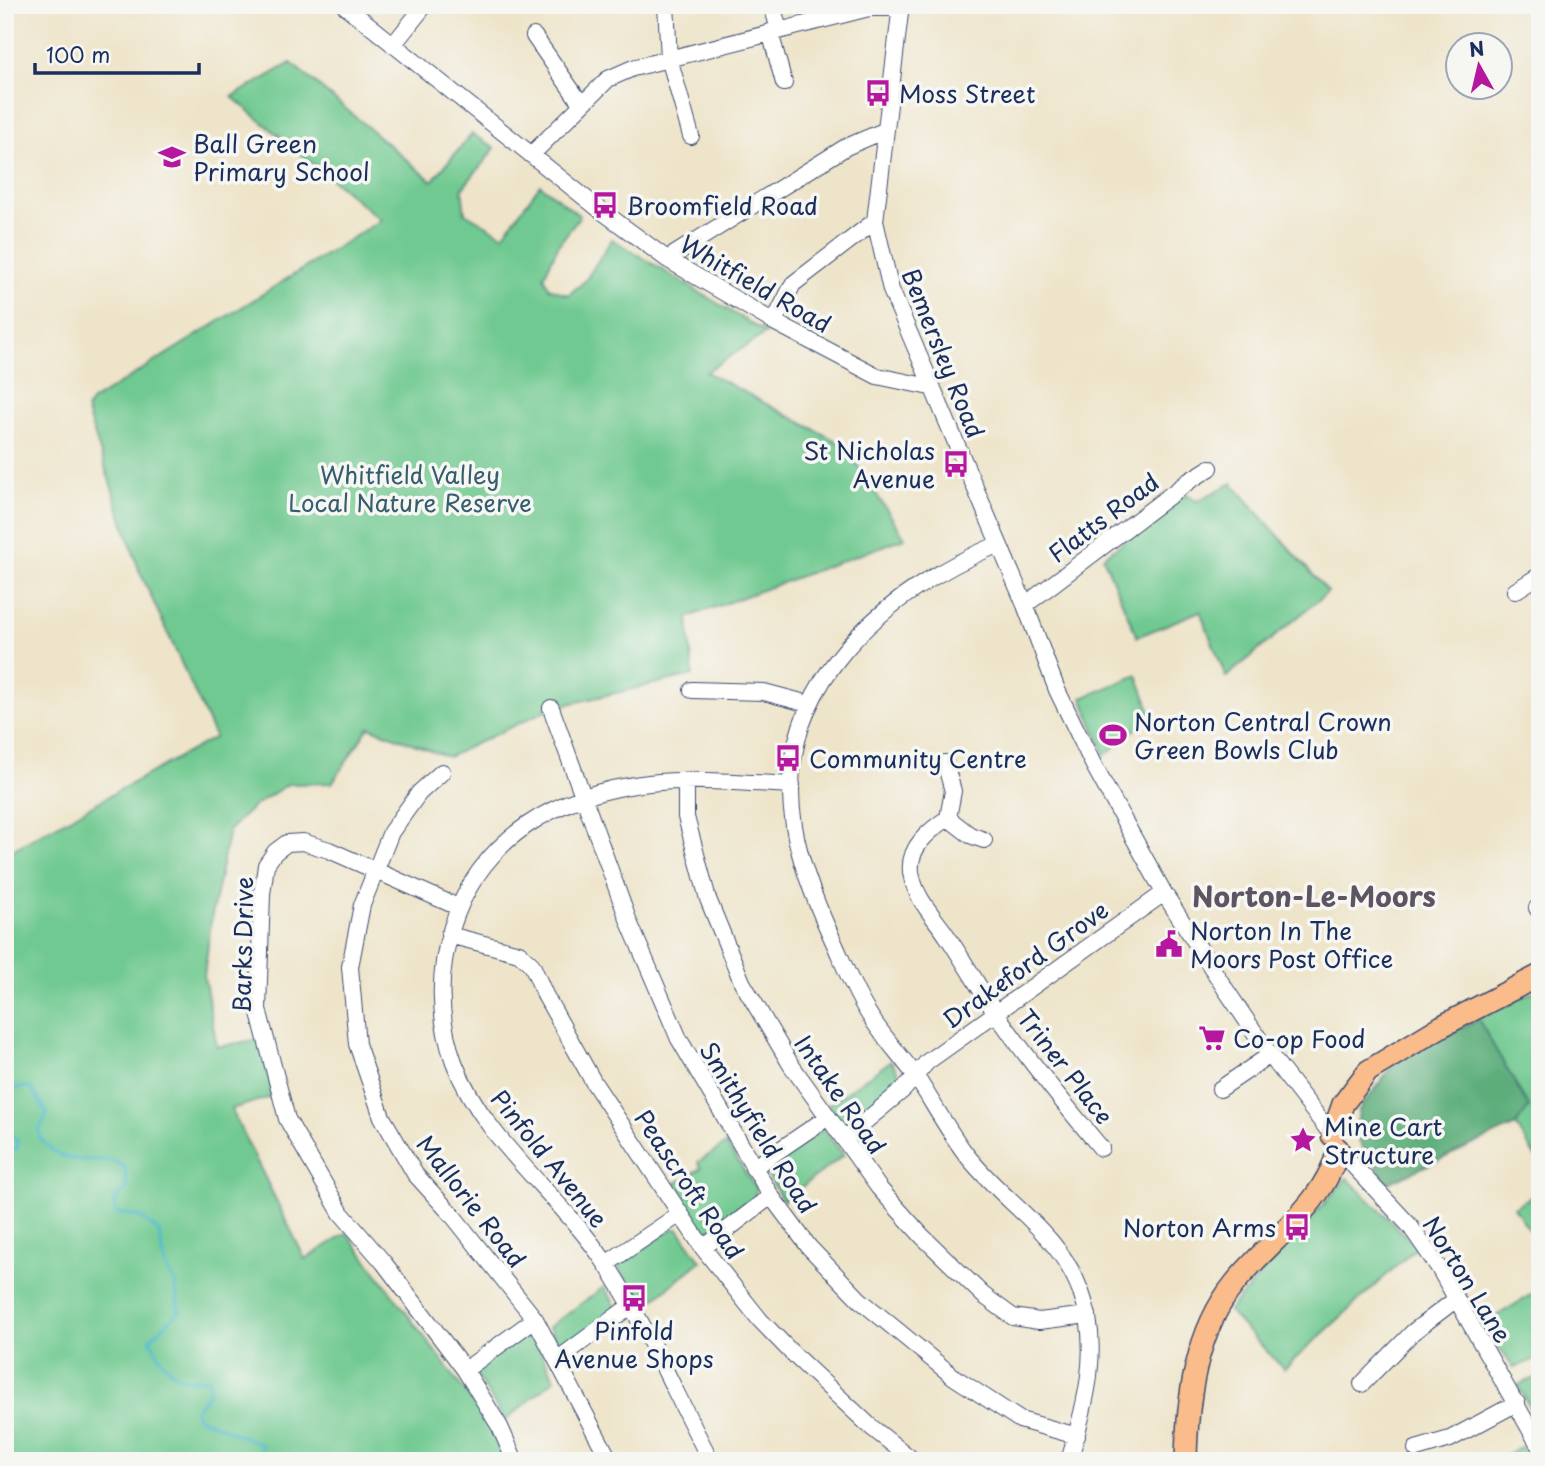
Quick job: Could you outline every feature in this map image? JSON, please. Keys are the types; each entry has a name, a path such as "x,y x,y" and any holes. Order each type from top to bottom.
{"main road":[{"path":"1186,1461 1192,1383 1203,1343 1218,1309 1234,1284 1295,1219 1334,1165 1335,1142 1343,1104 1368,1071 1442,1026 1540,975"}],"street":[{"name":"Whitfield Road","path":"344,5 599,209 667,259 774,322 877,376 930,387"},
{"path":"393,45 425,5"},
{"path":"666,5 669,58 691,136"},
{"path":"772,5 784,83"},
{"path":"531,155 608,79 633,68 869,8 901,6"},
{"name":"Bemersley Road","path":"901,6 874,221 891,290 1025,605 1057,690 1094,766 1164,893"},
{"path":"534,36 582,105"},
{"path":"667,259 846,146 886,130"},
{"path":"774,322 793,284 874,221"},
{"name":"Flatts Road","path":"1025,605 1210,468"},
{"path":"999,544 974,554 943,572 882,612 847,647 821,681 808,704 797,740 792,785 793,825 808,882 868,1014 915,1076 966,1154 1060,1251 1077,1280 1088,1315 1091,1358 1077,1436 1069,1461"},
{"path":"1515,591 1539,577"},
{"path":"692,690 764,692 808,704"},
{"name":"Smithyfield Road","path":"551,708 629,922 679,1039 771,1196 809,1247 860,1300 954,1377 1020,1420 1077,1436"},
{"path":"945,763 953,791 948,818 970,835 984,840"},
{"name":"Mallorie Road","path":"442,772 419,793 391,832 362,905 351,967 358,1044 382,1117 415,1174 453,1216 535,1319 610,1461"},
{"name":"Pinfold Avenue","path":"711,1461 606,1264 575,1223 487,1122 469,1093 454,1061 443,1018 441,981 445,950 458,907 476,874 518,830 551,809 613,788 686,781 792,785"},
{"name":"Intake Road","path":"686,781 686,817 708,900 742,982 791,1065 879,1188 922,1236 983,1295 1013,1317 1039,1321 1088,1315"},
{"name":"Triner Place","path":"948,818 928,832 915,849 910,869 917,896 946,934 996,1013 1045,1081 1101,1148"},
{"name":"Barks Drive","path":"458,907 329,850 303,842 287,843 275,852 266,865 262,894 258,1009 287,1119 341,1213 384,1264 465,1370 500,1427 515,1461"},
{"name":"Drakeford Grove","path":"844,1139 904,1089 927,1062 1164,893"},
{"name":"Norton Lane","path":"1164,893 1270,1055 1335,1142 1410,1226 1439,1268 1540,1447"},
{"name":"Peascroft Road","path":"449,935 519,953 532,965 545,995 594,1083 703,1248 760,1320 793,1354 871,1427 914,1461"},
{"path":"1220,1089 1270,1055"},
{"path":"753,1168 828,1117"},
{"path":"703,1248 771,1196"},
{"path":"606,1264 680,1214"},
{"path":"1362,1384 1413,1332 1455,1300"},
{"path":"557,1360 630,1306"},
{"path":"465,1370 535,1319"},
{"path":"1416,1449 1450,1439 1517,1403"}],"green space":[{"name":"Whitfield Valley Local Nature Reserve","path":"291,63 432,181 472,134 495,148 462,189 465,213 503,235 540,185 580,216 559,244 544,276 549,288 568,295 585,281 612,239 766,333 706,372 844,445 905,538 688,617 693,675 551,708 448,757 369,727 332,783 288,784 254,806 229,830 212,914 204,976 217,1047 260,1039 274,1096 231,1109 305,1259 347,1233 489,1424 505,1461 5,1461 5,854 215,737 139,570 86,409 92,401 381,220 232,97"},
{"path":"1232,483 1328,592 1226,677 1200,611 1137,637 1103,557 1187,494 1197,501"},
{"name":"Norton Central Crown Green Bowls Club","path":"1137,675 1152,715 1105,755 1082,698"},
{"path":"1540,988 1540,1164 1516,1125 1528,1106 1478,1019"},
{"path":"1478,1019 1529,1107 1516,1125 1388,1183 1356,1134 1359,1110 1396,1062"},
{"path":"891,1061 902,1078 903,1085 848,1127 843,1126 828,1105"},
{"path":"823,1129 844,1155 783,1201 763,1167"},
{"path":"726,1144 756,1188 755,1197 711,1232 698,1230 668,1188 701,1168 698,1162"},
{"path":"1347,1178 1417,1247 1284,1369 1228,1311"},
{"path":"1540,1191 1540,1246 1514,1207"},
{"path":"672,1229 678,1229 701,1261 642,1309 618,1267"},
{"path":"604,1287 616,1306 614,1311 569,1347 559,1348 549,1327"},
{"path":"1540,1289 1540,1357 1514,1368 1482,1325"},
{"path":"524,1336 532,1336 555,1379 505,1421 476,1375 480,1367"},
{"path":"1540,1376 1540,1427 1518,1385"},
{"path":"1521,1447 1530,1461 1496,1461"}],"waterway":[{"path":"5,1094 17,1088 31,1088 47,1113 39,1131 40,1138 52,1150 74,1159 104,1160 125,1167 127,1187 115,1200 116,1213 139,1216 159,1232 166,1268 175,1283 179,1312 150,1339 164,1364 175,1374 190,1379 209,1379 209,1392 195,1410 197,1417 261,1444 264,1461"},
{"path":"5,1096 8,1100 5,1107"},
{"path":"5,1133 10,1133 17,1140 17,1149 5,1150"}],"place":[{"name":"Moss Street","path":"878,93"},
{"name":"Ball Green Primary School","path":"172,157"},
{"name":"Broomfield Road","path":"605,205"},
{"name":"St Nicholas Avenue","path":"956,464"},
{"name":"Norton Central Crown Green Bowls Club","path":"1113,735"},
{"name":"Community Centre","path":"788,758"},
{"name":"Norton In The Moors Post Office","path":"1169,944"},
{"name":"Co-op Food","path":"1212,1038"},
{"name":"Mine Cart Structure","path":"1303,1140"},
{"name":"Norton Arms","path":"1297,1227"},
{"name":"Pinfold Avenue Shops","path":"634,1298"}],"district":[{"name":"Norton-Le-Moors","path":"1314,895"}]}
